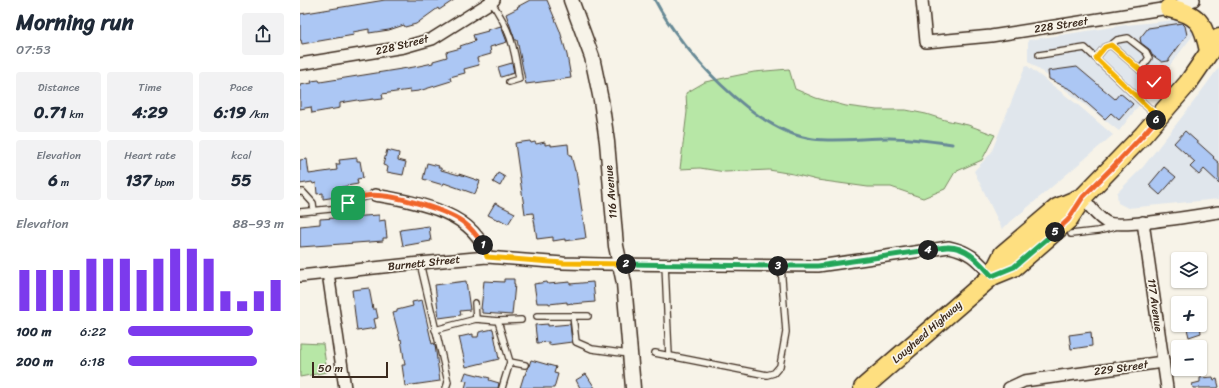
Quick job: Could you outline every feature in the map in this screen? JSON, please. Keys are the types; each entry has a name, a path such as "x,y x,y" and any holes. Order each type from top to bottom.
{"main road":[{"path":"1169,4 1186,12 1199,21 1214,44"},
{"name":"Lougheed Highway","path":"863,388 992,276 1014,267 1068,220 1083,197 1128,151 1188,82 1214,44"}],"street":[{"name":"116 Avenue","path":"571,0 587,42 596,75 607,142 616,246 624,283 633,388"},
{"name":"228 Street","path":"922,0 926,42 991,36 1194,0"},
{"name":"228 Street","path":"300,64 385,51 420,43 432,39 491,1"},
{"path":"375,195 406,200 450,214 464,223 477,236 483,245 487,257"},
{"path":"1083,197 1093,210 1109,223 1123,224 1219,212"},
{"name":"117 Avenue","path":"1143,222 1167,388"},
{"name":"Burnett Street","path":"300,276 487,257 563,263 818,266 949,247 963,250 976,259 992,276"},
{"path":"328,274 345,388"},
{"name":"229 Street","path":"1008,388 1024,381 1163,362"}],"lane":[{"path":"491,1 505,25 515,50 519,79 509,82"},
{"path":"1096,58 1105,47 1111,45 1117,40 1128,38 1146,52 1148,58 1140,70"},
{"path":"1111,45 1154,82"},
{"path":"1039,55 1085,48 1158,117"},
{"path":"300,192 303,192 313,203 314,211"},
{"path":"300,212 340,208 358,198 375,195"},
{"path":"1071,234 1098,231 1123,224"},
{"path":"420,263 448,382 446,388"},
{"path":"665,264 669,356"},
{"path":"655,353 767,375 774,373 780,366 786,332 781,266"},
{"path":"475,303 476,319"},
{"path":"537,316 588,316"},
{"path":"573,316 576,342 592,350 629,354"},
{"path":"435,330 476,319 498,321 521,320"},
{"path":"498,321 510,362 502,388"},
{"path":"510,362 525,365"}],"shaded area":[{"path":"1187,19 1194,34 1119,131 1028,61 1028,40 1126,25"},
{"path":"1026,65 1078,105 1113,135 1002,229 974,171 991,153"},
{"path":"1219,67 1219,199 1128,208 1118,203 1117,193 1143,167"}],"green space":[{"path":"789,69 795,89 816,98 846,106 877,110 906,110 926,114 968,125 995,135 982,160 955,172 945,189 923,198 891,187 868,187 817,180 769,170 725,172 700,168 680,169 687,112 686,93 705,82 754,72"},
{"path":"300,343 323,344 327,372 300,377"}],"building":[{"path":"385,0 454,0 439,10 438,8 416,24 405,27 404,25 389,30 369,33 369,29 353,32 354,35 302,44 300,40 300,14"},
{"path":"530,0 547,0 560,31 567,55 571,78 526,84 517,40 515,40 506,14"},
{"path":"1182,23 1185,26 1187,35 1168,61 1162,62 1152,55 1149,49 1141,43 1140,38 1148,28"},
{"path":"501,26 507,42 490,47 491,54 477,58 479,65 464,69 465,73 450,77 451,81 419,91 410,92 410,90 382,94 383,99 358,100 340,103 340,108 312,113 311,107 300,109 300,85 312,83 311,81 319,80 320,82 433,63 433,61 447,57 446,52 461,48 460,46 475,41 473,35"},
{"path":"512,63 514,73 501,77 498,67"},
{"path":"1077,67 1115,99 1120,93 1133,104 1119,120 1111,113 1105,119 1072,90 1049,79 1048,71"},
{"path":"1185,131 1219,163 1219,183 1204,169 1199,175 1190,167 1195,162 1174,143"},
{"path":"530,141 531,143 535,142 536,144 545,142 545,145 551,144 551,146 568,144 569,155 571,155 576,171 586,238 565,241 565,239 553,241 553,237 537,239 533,213 525,214 515,143"},
{"path":"387,150 399,153 398,160 406,162 403,175 387,172 388,167 383,165"},
{"path":"357,158 357,161 360,161 363,178 357,179 358,184 341,187 341,190 336,191 336,197 323,199 323,193 317,194 316,183 313,184 312,182 300,184 300,160 307,159 309,174 337,170 336,164 340,164 339,160"},
{"path":"427,163 439,166 438,168 441,168 441,170 480,181 475,194 444,183 443,185 423,179"},
{"path":"1164,167 1176,177 1160,195 1149,185"},
{"path":"498,173 505,177 500,186 493,182"},
{"path":"495,203 515,213 508,224 488,215"},
{"path":"379,215 379,221 385,220 387,238 383,238 383,241 300,247 300,226 320,224 320,219"},
{"path":"429,226 431,241 403,246 400,230"},
{"path":"504,279 514,279 515,284 512,315 482,313 481,309 484,281 504,282"},
{"path":"466,281 470,310 460,311 461,315 439,318 435,285"},
{"path":"547,282 548,284 570,282 570,284 593,282 595,302 572,304 567,304 567,302 549,304 537,303 534,284"},
{"path":"369,288 373,309 376,309 378,318 374,319 376,328 357,331 352,290"},
{"path":"422,300 432,344 434,343 435,345 440,381 405,386 402,365 405,365 401,339 400,340 393,313 397,312 397,310 413,306 412,302"},
{"path":"548,324 548,326 570,324 572,342 549,345 549,342 537,343 535,325"},
{"path":"493,329 499,359 466,367 459,337 473,334 473,337 478,337 479,332"},
{"path":"1091,332 1092,346 1071,349 1069,335"},
{"path":"1188,332 1201,332 1201,333 1189,337"},
{"path":"531,360 556,367 554,373 558,374 554,388 520,388"},
{"path":"466,372 490,378 489,380 499,383 498,388 465,388 467,381 463,380"},
{"path":"586,374 595,388 580,388 576,380"},
{"path":"1213,377 1214,380 1217,379 1219,387 1193,388 1192,384 1200,382 1200,378"}],"waterway":[{"path":"655,0 682,41 701,64 722,85 744,105 767,121 791,133 822,140 897,138 952,144"}],"route":[{"path":"348,203 358,198 375,195 406,200 450,214 464,223 480,240 487,257 563,263 818,266 949,247 963,250 976,259 992,276 1014,267 1068,220 1083,197 1113,167 1158,117 1096,58 1105,47 1111,45 1154,82"}]}
